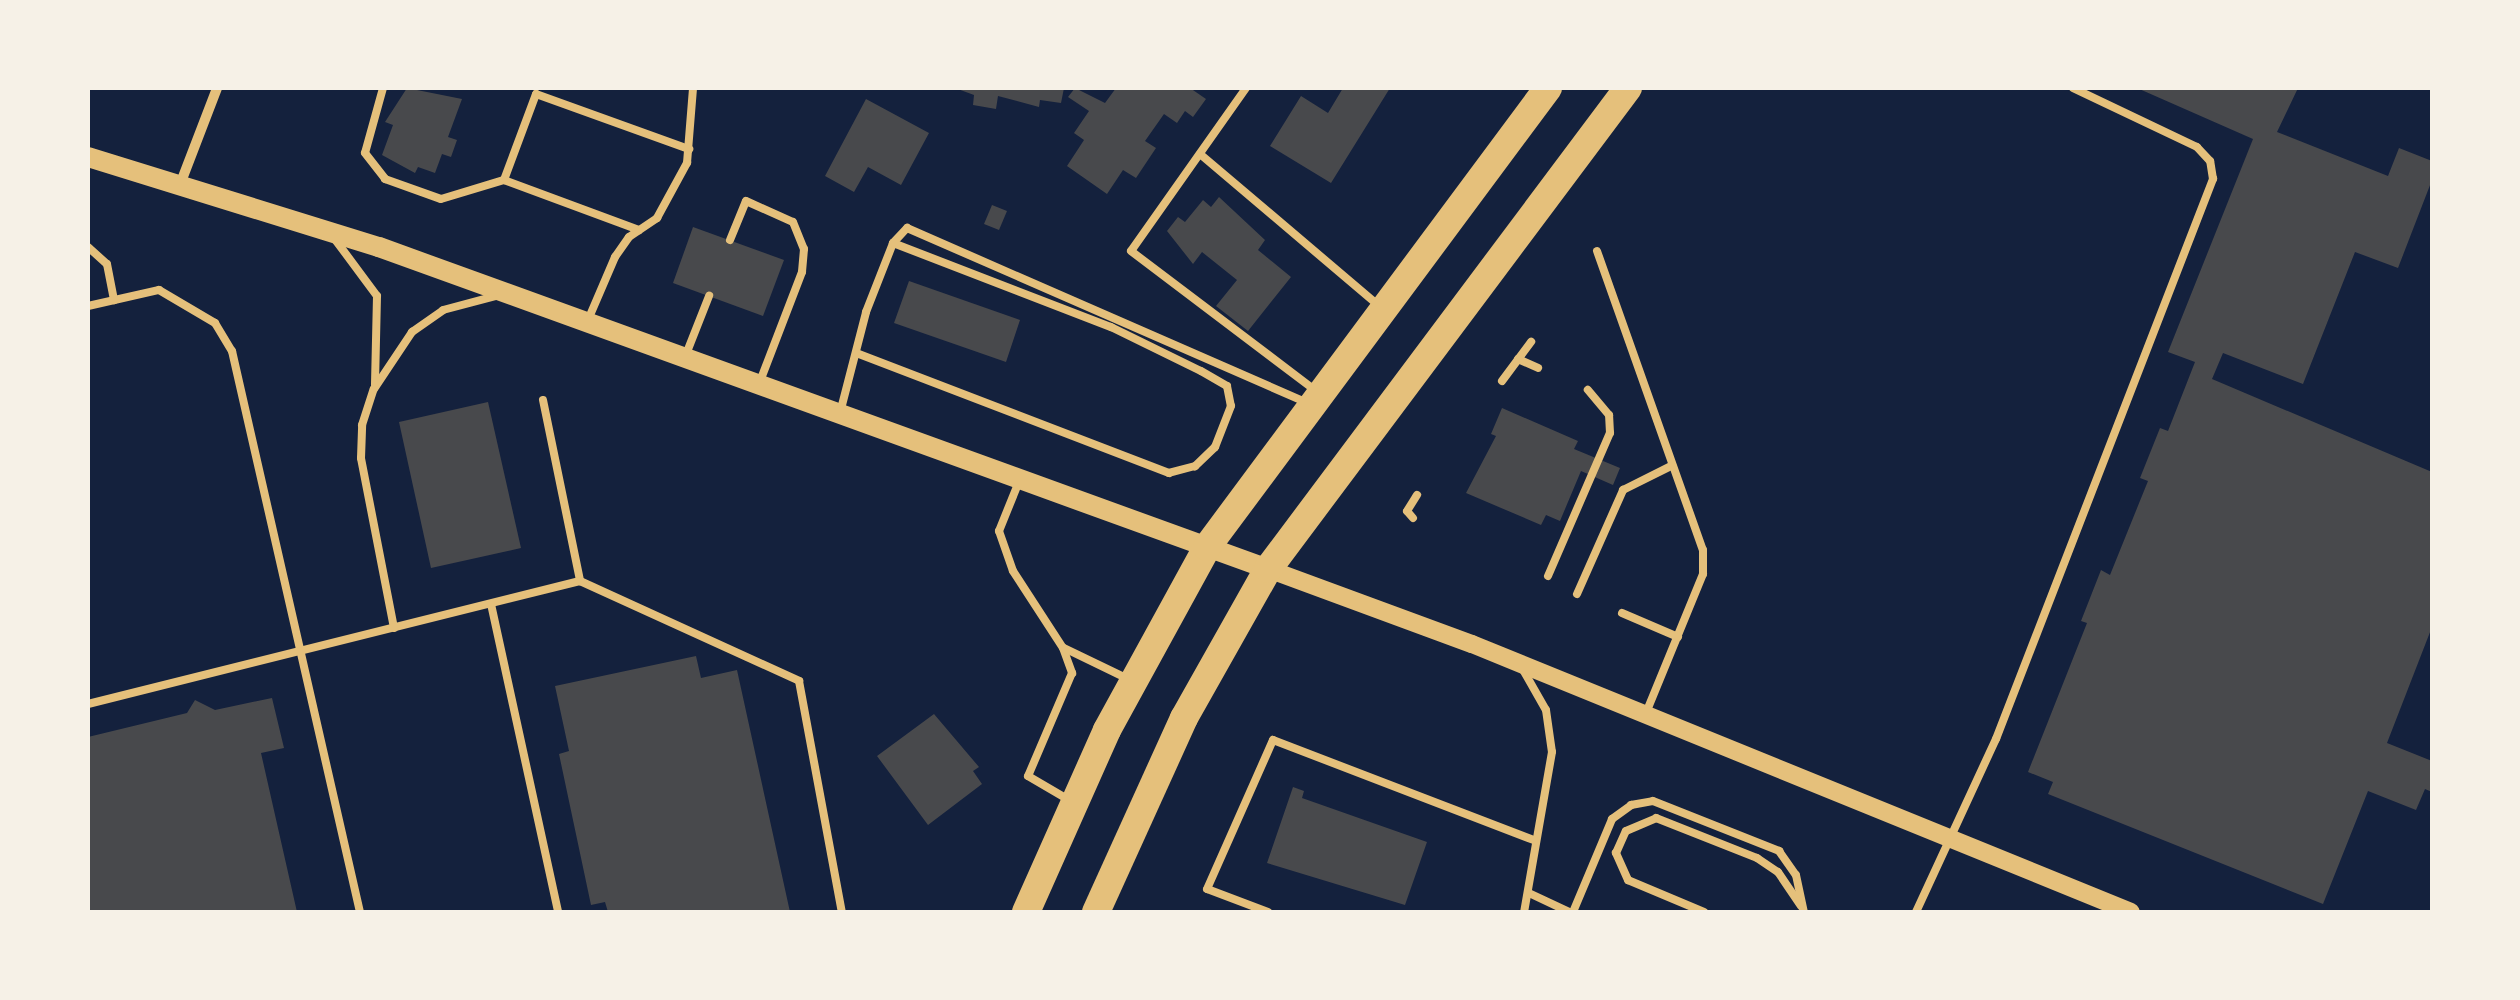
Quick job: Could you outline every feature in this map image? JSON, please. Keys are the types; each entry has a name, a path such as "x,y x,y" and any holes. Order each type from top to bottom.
{"highway":[{"path":"1026,912 1073,802 1132,681 1207,547 1548,88"},
{"path":"1096,912 1184,718 1268,569 1628,88"}],"main road":[{"path":"88,157 181,182 328,230 1268,569"}],"street":[{"path":"181,182 217,88"},
{"path":"1268,569 1520,664 2131,912"}],"lane":[{"path":"384,88 365,152 385,179 441,198 504,180 638,230"},
{"path":"588,322 615,257 638,230 657,218 689,149 692,88"},
{"path":"1246,88 1131,251 1315,398"},
{"path":"1916,912 1996,739 2213,179 2210,161 2197,147 2072,88"},
{"path":"504,180 536,94 689,149"},
{"path":"1200,154 1382,308"},
{"path":"730,240 746,201 793,222 804,248 802,272 758,384"},
{"path":"840,414 866,312 894,242 907,228 1315,398"},
{"path":"328,230 377,296 374,389"},
{"path":"856,352 1169,473 1194,466 1215,447 1231,406 1227,386 1111,327 894,242"},
{"path":"88,246 107,264 114,300"},
{"path":"1597,250 1704,564 1644,717"},
{"path":"88,306 159,290 215,323 232,351 360,912"},
{"path":"394,628 361,458 362,425 374,389 412,332 443,310 510,294"},
{"path":"685,358 709,296"},
{"path":"1502,381 1531,342"},
{"path":"1518,360 1538,368"},
{"path":"1548,576 1610,433 1604,407 1588,390"},
{"path":"542,400 580,582"},
{"path":"1577,594 1623,490 1671,466"},
{"path":"1020,480 999,530 1014,571 1064,648 1072,673 1028,776 1073,802"},
{"path":"1413,518 1408,511 1417,495"},
{"path":"88,704 580,582 799,681 842,912"},
{"path":"491,604 558,912"},
{"path":"1622,613 1678,637"},
{"path":"1064,648 1132,681"},
{"path":"1520,664 1546,710 1552,752 1534,840 1531,894 1524,912"},
{"path":"1268,912 1207,889 1272,740 1534,840"},
{"path":"1531,894 1571,912 1612,819 1646,801 1670,804 1772,846 1799,882 1803,909"},
{"path":"1704,912 1628,880 1616,854 1626,831 1656,818 1758,858 1778,872 1803,909"}],"building":[{"path":"407,88 462,99 448,137 457,140 451,157 442,154 435,173 418,167 415,173 382,155 393,125 385,122"},
{"path":"955,88 1064,88 1061,103 1040,100 1039,107 998,96 996,109 973,105 974,95"},
{"path":"1075,88 1105,103 1116,88 1190,88 1206,99 1193,117 1185,111 1177,123 1164,114 1145,141 1156,148 1136,178 1123,170 1107,194 1067,166 1084,140 1074,133 1089,111 1068,97"},
{"path":"1343,88 1390,88 1331,183 1270,146 1301,96 1328,113"},
{"path":"2137,88 2298,88 2277,132 2388,176 2399,148 2432,161 2432,180 2398,268 2355,252 2303,384 2223,353 2212,379 2432,472 2432,627 2387,743 2432,761 2432,792 2425,789 2416,810 2368,791 2323,904 2048,794 2053,782 2028,772 2087,623 2081,621 2101,570 2110,575 2148,481 2140,478 2160,428 2168,431 2195,362 2168,352 2253,139"},
{"path":"866,99 929,133 901,185 868,167 854,192 825,176"},
{"path":"1219,197 1265,240 1258,250 1291,277 1248,331 1216,306 1237,280 1202,252 1193,264 1167,231 1178,217 1185,222 1203,200 1211,207"},
{"path":"992,205 1007,211 999,230 984,224"},
{"path":"693,227 784,260 763,316 673,283"},
{"path":"909,281 1020,320 1006,362 894,323"},
{"path":"488,402 521,548 431,568 399,422"},
{"path":"1502,408 1578,441 1574,449 1620,468 1613,485 1581,471 1560,521 1546,515 1541,525 1466,493 1496,436 1491,434"},
{"path":"696,656 701,678 737,670 790,912 608,912 605,902 591,905 559,754 569,751 555,686"},
{"path":"272,698 284,748 261,753 297,912 88,912 88,737 187,713 195,700 215,710"},
{"path":"934,714 979,767 973,771 982,784 928,825 877,756"},
{"path":"1293,787 1304,791 1302,798 1427,842 1405,905 1267,863"}]}
